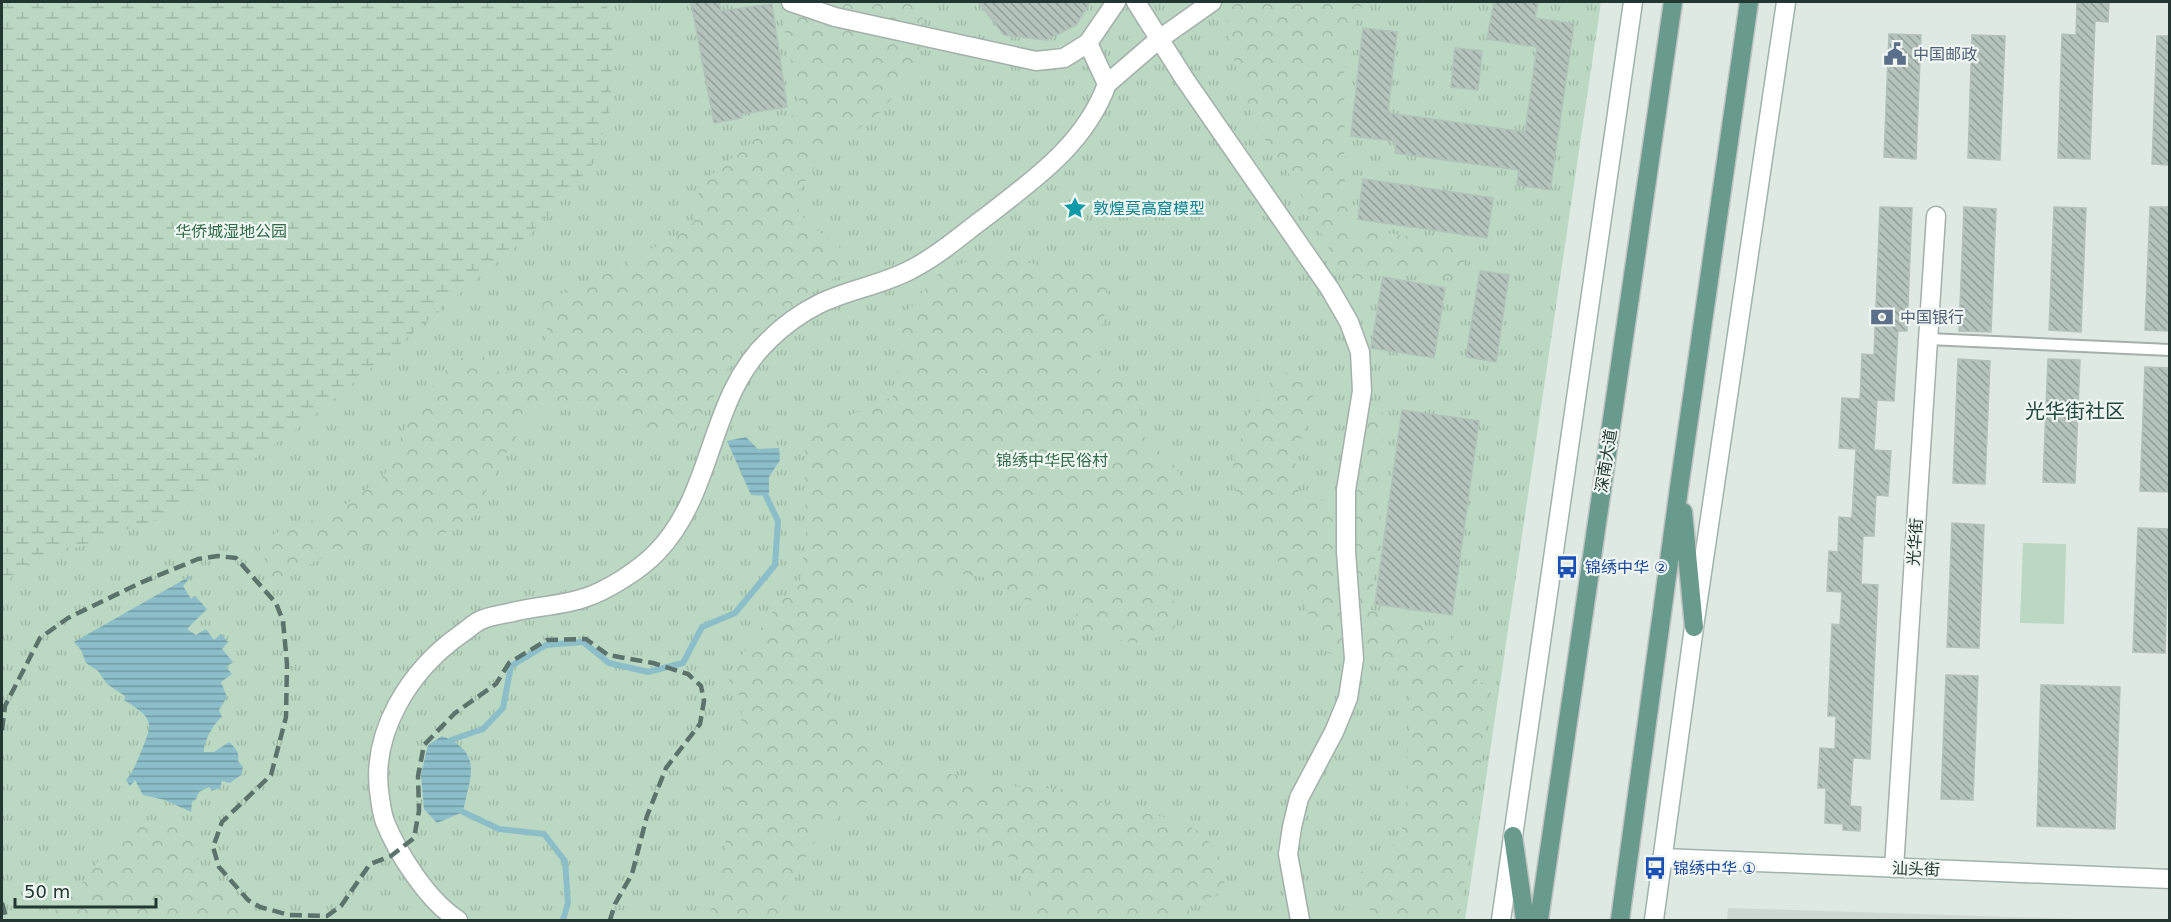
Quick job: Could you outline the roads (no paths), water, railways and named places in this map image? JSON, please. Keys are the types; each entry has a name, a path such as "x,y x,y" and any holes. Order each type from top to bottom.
{"main road":[{"name":"深南大道","path":"1539,921 1673,2"},
{"path":"1620,921 1749,2"},
{"path":"1680,481 1694,627"},
{"path":"1513,836 1525,921"}],"street":[{"path":"791,2 835,17 1036,61 1064,58 1088,43 1116,2"},
{"path":"1136,2 1158,40 1330,289 1349,322 1360,352 1362,391 1346,490 1346,552 1354,659 1348,698 1334,732 1299,798 1292,827 1288,854 1300,921"},
{"path":"458,921 447,914 411,870 383,820 377,780 380,748 403,693 441,648 482,620 545,605 583,599 614,585 657,553 679,524 702,474 730,394 745,366 769,340 797,317 820,303 888,280 937,254 1045,171 1075,140 1090,120 1101,101 1107,84 1158,40 1212,2"},
{"path":"1501,921 1633,2"},
{"path":"1654,921 1694,627 1786,2"},
{"path":"1088,43 1107,84"},
{"name":"光华街","path":"1894,868 1936,216"},
{"name":"汕头街","path":"1662,858 2169,879"}],"lane":[{"path":"1928,339 2169,350"}],"water":[{"path":"746,437 758,449 779,448 780,460 769,477 769,493 766,496 751,495 727,441"},
{"path":"192,575 183,586 191,599 195,596 207,609 187,629 196,635 206,629 214,640 221,634 228,642 222,649 233,662 226,667 232,674 221,682 227,697 219,710 222,717 210,733 204,752 214,752 229,742 236,750 238,761 243,767 241,775 230,783 222,781 220,788 212,791 209,787 199,792 192,802 191,812 165,800 143,795 135,780 130,786 126,780 145,743 149,728 148,722 141,712 124,700 125,696 107,684 98,671 86,663 81,650 74,642"},
{"path":"442,736 464,750 469,758 471,777 463,812 437,823 424,809 421,775 428,745"}],"waterway":[{"path":"451,740 483,729 503,708 511,666 546,645 583,642 609,663 648,672 683,663 702,627 735,613 775,565 778,521 766,496"},
{"path":"463,812 499,829 544,834 565,861 568,903 563,920"}],"railway":[{"path":"2,730 5,706 40,638 68,618 140,583 198,559 218,556 236,558 276,603 283,621 287,664 286,717 271,775 222,822 213,847 219,867 248,900 260,907 289,915 327,916 341,906 370,864 391,856 414,838 419,811 418,776 424,745 455,713 496,684 509,663 547,640 586,639 608,655 653,663 688,674 701,686 704,701 700,724 666,768 647,816 632,874 615,904 610,920"},
{"path":"2,903 7,920"}],"place":[{"name":"中国邮政","path":"1895,54"},
{"name":"敦煌莫高窟模型","path":"1075,208"},
{"name":"中国银行","path":"1882,317"},
{"name":"锦绣中华 ②","path":"1567,567"},
{"name":"锦绣中华 ①","path":"1655,868"}],"district":[{"name":"光华街社区","path":"2075,411"}],"park label":[{"name":"华侨城湿地公园","path":"231,231"},
{"name":"锦绣中华民俗村","path":"1052,460"}]}
